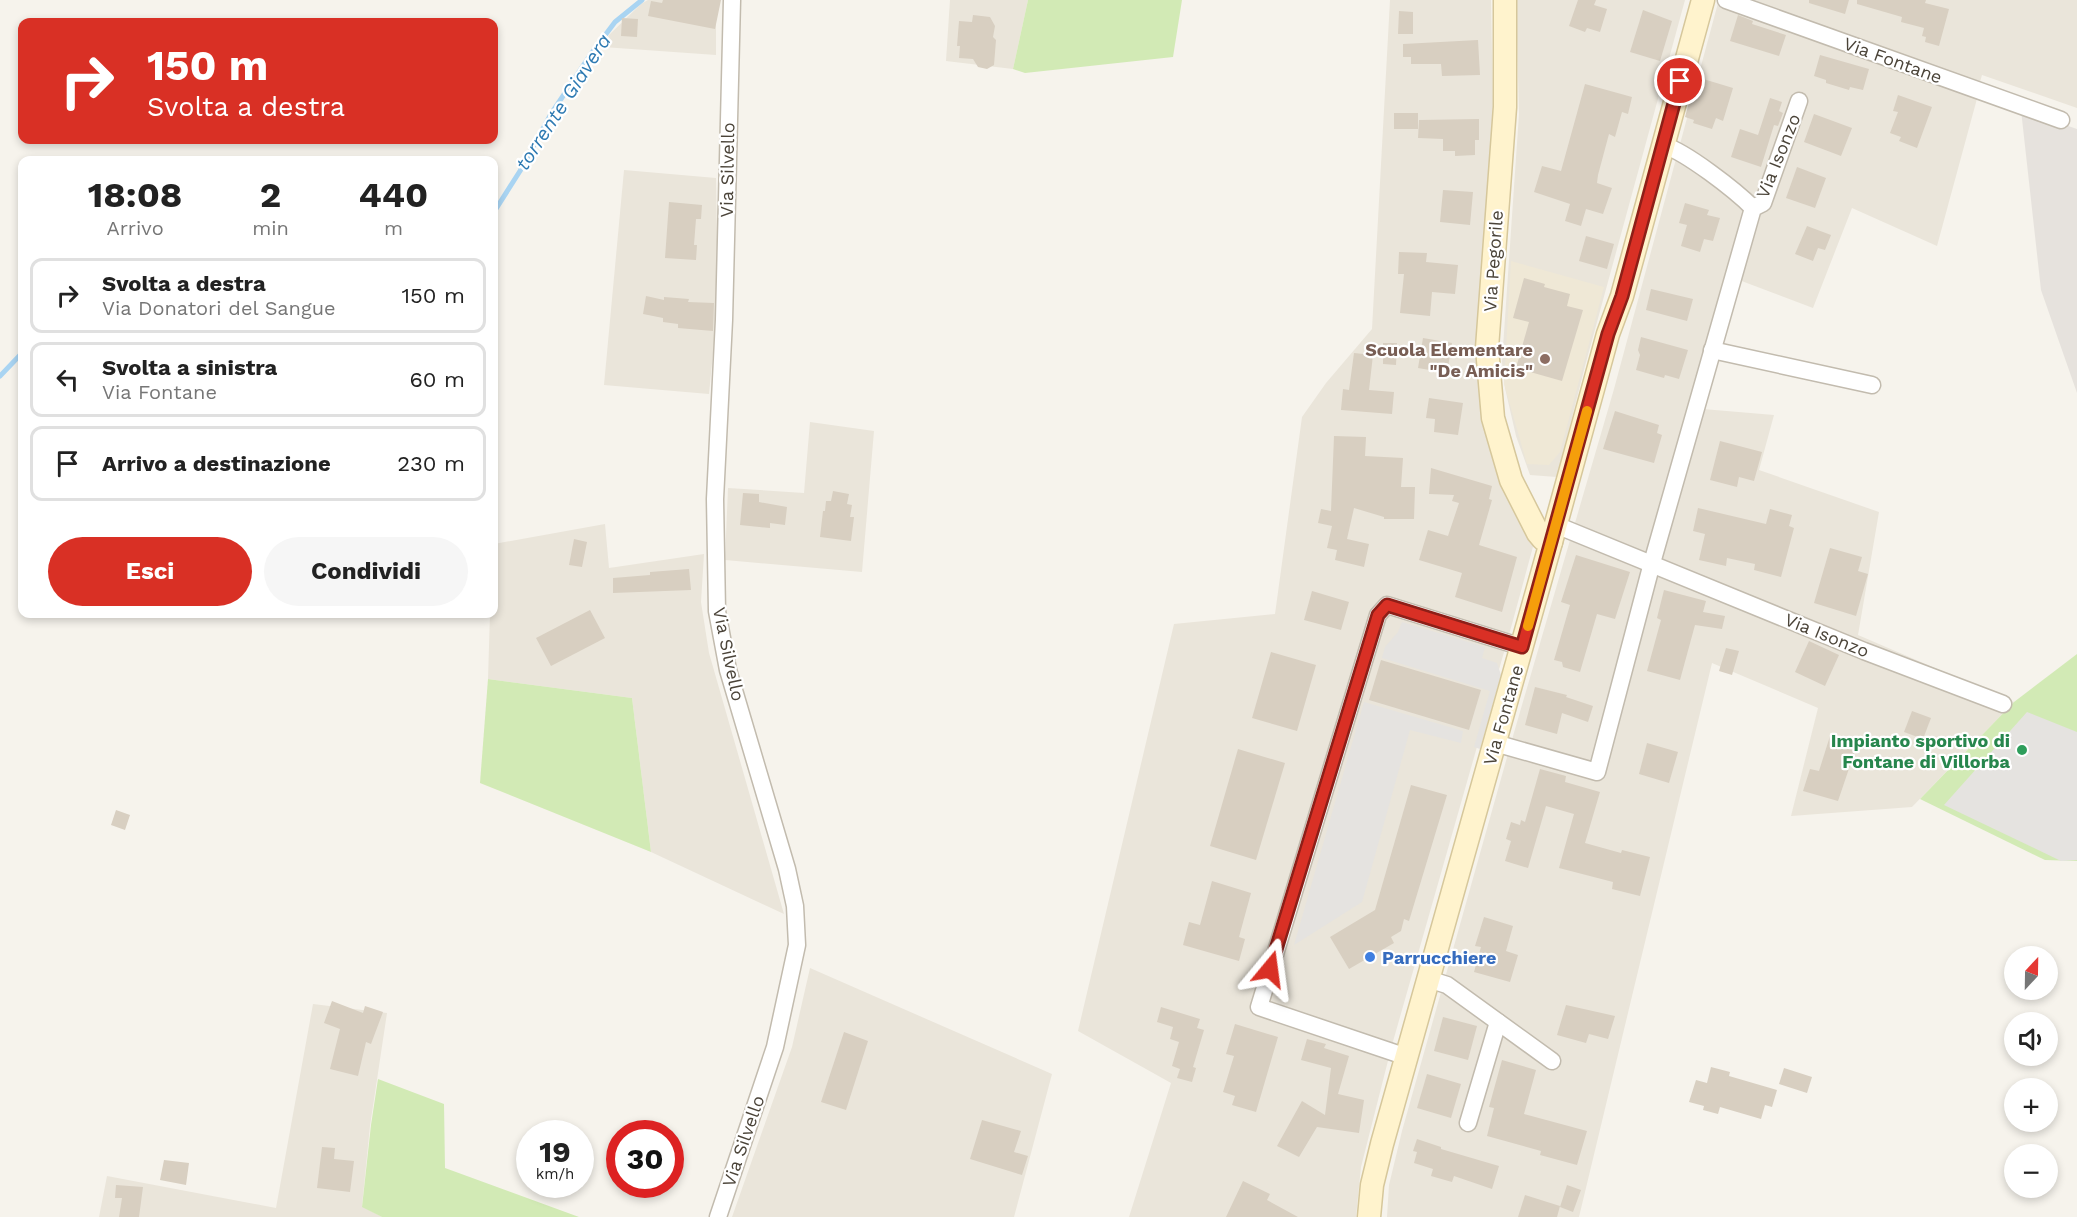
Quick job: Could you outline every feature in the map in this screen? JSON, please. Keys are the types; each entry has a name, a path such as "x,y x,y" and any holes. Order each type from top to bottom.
{"street":[{"name":"Via Silvello","path":"718,1217 775,1047 797,945 795,906 787,869 728,670 717,611 715,499 724,320 732,0"},
{"name":"Via Pegorile","path":"1505,0 1505,107 1487,348 1493,418 1511,480 1538,533 1543,539 1553,533"},
{"name":"Via Fontane","path":"1369,1217 1372,1185 1428,979 1608,334 1622,296 1703,0"},
{"name":"Via Fontane","path":"1726,0 2061,120"},
{"name":"Via Isonzo","path":"1495,743 1597,772 1652,563 1754,208 1763,203 1799,102"},
{"name":"Via Isonzo","path":"1663,145 1681,153 1754,208"},
{"path":"1712,350 1872,385"},
{"name":"Via Isonzo","path":"1553,533 1652,563 1864,651 2003,704"},
{"path":"1407,1057 1259,1007 1378,615 1387,605 1522,647"},
{"path":"1428,979 1447,985 1552,1061"},
{"path":"1468,1123 1498,1022"}],"shaded area":[{"path":"648,0 716,0 716,55 603,47 609,35"},
{"path":"950,0 1028,0 1013,69 946,61"},
{"path":"1390,0 1491,0 1493,114 1477,363 1480,392 1534,543 1392,1045 1361,1167 1356,1217 1129,1217 1171,1083 1078,1031 1174,624 1275,614 1302,417 1326,383 1372,329"},
{"path":"1516,0 1685,0 1557,477 1530,475 1516,436 1505,388 1502,362 1519,114"},
{"path":"1743,0 2077,0 2077,108 1982,75 1980,82"},
{"path":"1718,3 1893,67 1978,95 1937,246 1852,208 1813,308 1731,277 1691,408 1774,415 1759,470 1879,512 1858,635 2014,702 1912,807 1791,816 1818,708 1712,663 1579,1217 1387,1217 1389,1185 1402,1131 1614,389"},
{"path":"2021,110 2077,129 2077,393 2041,290"},
{"path":"624,170 716,178 718,302 709,394 604,385"},
{"name":"Scuola Elementare \"De Amicis\"","path":"1511,261 1604,287 1560,452 1549,465 1527,464 1504,384"},
{"path":"810,422 874,431 862,572 725,560 728,488 804,493"},
{"path":"605,524 609,568 704,554 701,602 709,653 784,914 651,852 632,698 488,679 490,618 498,618 498,543"},
{"path":"1402,622 1485,647 1482,658 1497,663 1501,675 1480,749 1474,747 1490,691 1382,658 1385,647 1398,632"},
{"path":"1364,702 1463,731 1461,743 1410,730 1362,902 1294,945"},
{"name":"Impianto sportivo di Fontane di Villorba","path":"2027,712 2077,732 2077,860 2061,861 1944,805"},
{"path":"810,968 1052,1074 1014,1217 732,1217 792,1047"},
{"path":"313,1004 387,1013 370,1126 362,1206 382,1217 99,1217 107,1176 276,1208"}],"green space":[{"path":"1028,0 1182,0 1173,57 1025,73 1013,69"},
{"name":"Impianto sportivo di Fontane di Villorba","path":"2077,654 2077,861 2045,860 1920,799 2014,702"},
{"path":"488,679 632,698 651,852 480,783"},
{"path":"378,1079 444,1104 445,1168 516,1194 516,1198 527,1198 579,1217 382,1217 362,1207"}],"building":[{"path":"663,0 721,0 715,29 648,16 651,1 662,3"},
{"path":"1578,0 1596,0 1594,5 1607,9 1600,32 1587,28 1585,32 1569,26"},
{"path":"1809,0 1849,0 1845,14 1809,3"},
{"path":"1857,0 1926,0 1925,3 1949,9 1939,46 1925,42 1926,37 1922,36 1924,28 1901,22 1902,17 1857,4"},
{"path":"1643,10 1672,21 1660,61 1630,52"},
{"path":"1399,11 1413,12 1413,34 1398,34"},
{"path":"973,15 990,17 995,26 994,65 987,69 978,67 973,59 959,58 960,46 957,46 959,21 972,22"},
{"path":"1738,15 1753,21 1752,24 1786,35 1779,56 1730,41"},
{"path":"622,18 638,19 637,37 621,36"},
{"path":"1478,40 1480,75 1442,76 1441,64 1411,64 1411,57 1403,57 1403,44"},
{"path":"1820,55 1869,69 1863,90 1850,87 1849,90 1826,83 1826,80 1814,76"},
{"path":"1700,78 1733,88 1723,121 1716,118 1712,129 1693,123 1694,120 1685,117"},
{"path":"1585,84 1632,97 1628,114 1622,112 1615,137 1609,134 1598,175 1597,183 1612,188 1603,214 1586,209 1581,226 1565,221 1570,204 1534,192 1542,166 1561,171"},
{"path":"1898,95 1932,107 1917,148 1899,141 1901,137 1890,133 1898,112 1893,111"},
{"path":"1770,98 1782,102 1779,111 1783,113 1778,126 1774,125 1761,167 1731,157 1740,129 1758,135"},
{"path":"1394,113 1418,113 1418,129 1394,129"},
{"path":"1814,114 1852,128 1841,156 1804,142"},
{"path":"1479,119 1479,140 1475,140 1475,155 1455,156 1455,151 1443,151 1443,139 1418,138 1419,120"},
{"path":"1797,167 1826,178 1815,208 1786,198"},
{"path":"1443,190 1473,192 1470,225 1440,222"},
{"path":"669,202 702,205 701,219 696,219 694,245 697,245 696,260 665,258"},
{"path":"1685,203 1709,210 1707,215 1720,218 1713,241 1704,239 1700,252 1681,246 1687,225 1679,223"},
{"path":"1807,226 1831,235 1825,250 1818,248 1813,261 1795,254"},
{"path":"1586,236 1614,244 1607,269 1579,261"},
{"path":"1399,252 1427,253 1426,262 1458,265 1455,294 1432,292 1430,316 1400,313 1404,274 1398,274"},
{"path":"1524,278 1545,284 1544,287 1570,294 1567,306 1583,310 1562,381 1516,368 1529,322 1513,318"},
{"path":"1651,289 1693,299 1687,321 1646,310"},
{"path":"646,296 664,300 664,297 689,299 688,302 714,303 713,331 678,328 678,324 663,322 663,318 643,314"},
{"path":"1641,337 1688,350 1679,379 1665,375 1664,378 1636,370"},
{"path":"1423,338 1452,343 1447,373 1418,368"},
{"path":"1383,343 1397,343 1396,365 1383,364"},
{"path":"1354,353 1373,355 1369,390 1394,392 1392,414 1341,410 1343,389 1349,390"},
{"path":"1429,398 1463,403 1458,435 1434,432 1435,419 1426,418"},
{"path":"1615,411 1659,425 1657,433 1662,435 1654,463 1603,449"},
{"path":"1334,436 1366,437 1365,456 1403,458 1401,487 1415,487 1414,519 1384,519 1384,517 1354,508 1347,539 1369,544 1364,567 1335,560 1337,550 1327,548 1332,526 1318,523 1321,509 1331,511"},
{"path":"1720,441 1762,452 1754,481 1739,477 1737,487 1710,480"},
{"path":"1431,468 1492,486 1489,499 1492,500 1479,545 1517,557 1502,612 1455,597 1462,573 1419,560 1428,530 1448,536 1459,503 1452,501 1454,495 1429,494"},
{"path":"833,491 849,494 847,504 852,505 850,517 854,517 851,541 820,537 823,511 825,511 826,501 831,501"},
{"path":"743,493 759,494 759,502 787,507 785,525 770,523 770,528 740,525"},
{"path":"1698,508 1766,524 1770,509 1792,515 1789,526 1794,528 1781,577 1754,570 1755,564 1727,558 1726,566 1699,560 1705,534 1693,531"},
{"path":"574,539 587,542 582,567 569,565"},
{"path":"1830,548 1862,557 1858,571 1868,574 1856,616 1814,603"},
{"path":"1576,555 1630,572 1615,619 1597,614 1580,672 1563,667 1562,662 1554,660 1570,605 1561,602"},
{"path":"689,569 691,590 613,593 613,578"},
{"path":"1664,590 1706,601 1703,612 1725,616 1722,629 1695,625 1680,680 1647,671 1661,620 1657,618"},
{"path":"1312,591 1349,602 1341,630 1304,620"},
{"path":"590,610 605,638 551,666 536,638"},
{"path":"1809,641 1839,655 1825,686 1795,672"},
{"path":"1726,648 1739,651 1732,675 1719,671"},
{"path":"1271,652 1316,665 1297,731 1252,718"},
{"path":"1381,660 1481,690 1469,730 1369,700"},
{"path":"1535,687 1567,695 1566,697 1593,706 1588,722 1562,713 1557,734 1525,725"},
{"path":"1912,711 1931,718 1923,739 1904,732"},
{"path":"1830,736 1857,745 1838,801 1803,791 1810,769 1819,771"},
{"path":"1647,743 1678,752 1669,783 1639,774"},
{"path":"1238,749 1285,763 1256,860 1210,846"},
{"path":"1540,769 1566,776 1565,782 1600,792 1585,843 1621,853 1622,850 1650,857 1640,896 1612,889 1613,882 1559,868 1574,814 1546,806 1528,868 1505,861 1511,841 1506,839 1511,822 1520,825 1521,820 1525,822"},
{"path":"1411,785 1447,795 1409,921 1404,919 1401,931 1391,937 1394,943 1349,969 1330,937 1375,910"},
{"path":"116,810 130,815 125,830 111,825"},
{"path":"1212,881 1251,893 1239,937 1245,939 1239,961 1183,945 1189,922 1200,925"},
{"path":"1484,917 1513,926 1506,951 1518,955 1510,982 1474,972 1481,947 1475,946"},
{"path":"332,1001 363,1013 365,1006 383,1012 371,1044 366,1042 358,1076 330,1069 340,1029 324,1023"},
{"path":"1566,1005 1615,1016 1608,1039 1589,1034 1586,1043 1557,1035"},
{"path":"1161,1007 1200,1019 1197,1028 1204,1030 1193,1067 1196,1068 1192,1082 1177,1078 1180,1069 1172,1066 1179,1042 1170,1039 1173,1027 1157,1022"},
{"path":"1443,1017 1477,1026 1468,1060 1434,1051"},
{"path":"1235,1024 1278,1037 1256,1112 1232,1105 1235,1096 1223,1092 1234,1056 1226,1054"},
{"path":"844,1032 868,1041 846,1110 821,1102"},
{"path":"1307,1039 1326,1044 1324,1048 1349,1056 1338,1094 1364,1100 1359,1133 1317,1127 1299,1157 1277,1146 1302,1101 1325,1115 1331,1068 1301,1060"},
{"path":"1502,1060 1536,1070 1524,1114 1587,1131 1577,1165 1540,1155 1541,1151 1487,1136 1494,1108 1489,1107"},
{"path":"1711,1067 1730,1072 1729,1076 1777,1090 1772,1107 1765,1105 1761,1119 1720,1107 1718,1114 1703,1110 1704,1106 1689,1102 1696,1080 1707,1083"},
{"path":"1784,1068 1812,1077 1807,1093 1779,1084"},
{"path":"1427,1074 1461,1084 1451,1118 1417,1108"},
{"path":"982,1120 1021,1131 1014,1152 1028,1156 1022,1175 970,1159"},
{"path":"1417,1139 1441,1147 1441,1149 1499,1166 1492,1189 1454,1176 1452,1182 1431,1176 1433,1169 1414,1163 1417,1152 1413,1151"},
{"path":"322,1147 335,1148 334,1159 354,1161 350,1192 317,1188"},
{"path":"164,1160 189,1163 186,1185 160,1180"},
{"path":"1243,1181 1270,1194 1267,1200 1298,1217 1226,1217"},
{"path":"116,1185 143,1187 139,1217 119,1217 122,1198 115,1198"},
{"path":"1567,1185 1581,1190 1573,1212 1560,1207"},
{"path":"1525,1195 1560,1206 1557,1217 1518,1217"}],"waterway":[{"name":"torrente Giavera","path":"498,206 551,114 591,54 615,22 642,0"},
{"name":"torrente Giavera","path":"0,376 18,357"}],"slow traffic":[{"path":"1528,626 1587,411"}],"place":[{"name":"Scuola Elementare \"De Amicis\"","path":"1545,359"},
{"name":"Impianto sportivo di Fontane di Villorba","path":"2022,750"},
{"name":"Parrucchiere","path":"1370,957"}],"route":[{"path":"1270,969 1378,615 1387,605 1522,647 1608,334 1622,296 1680,81"}]}
